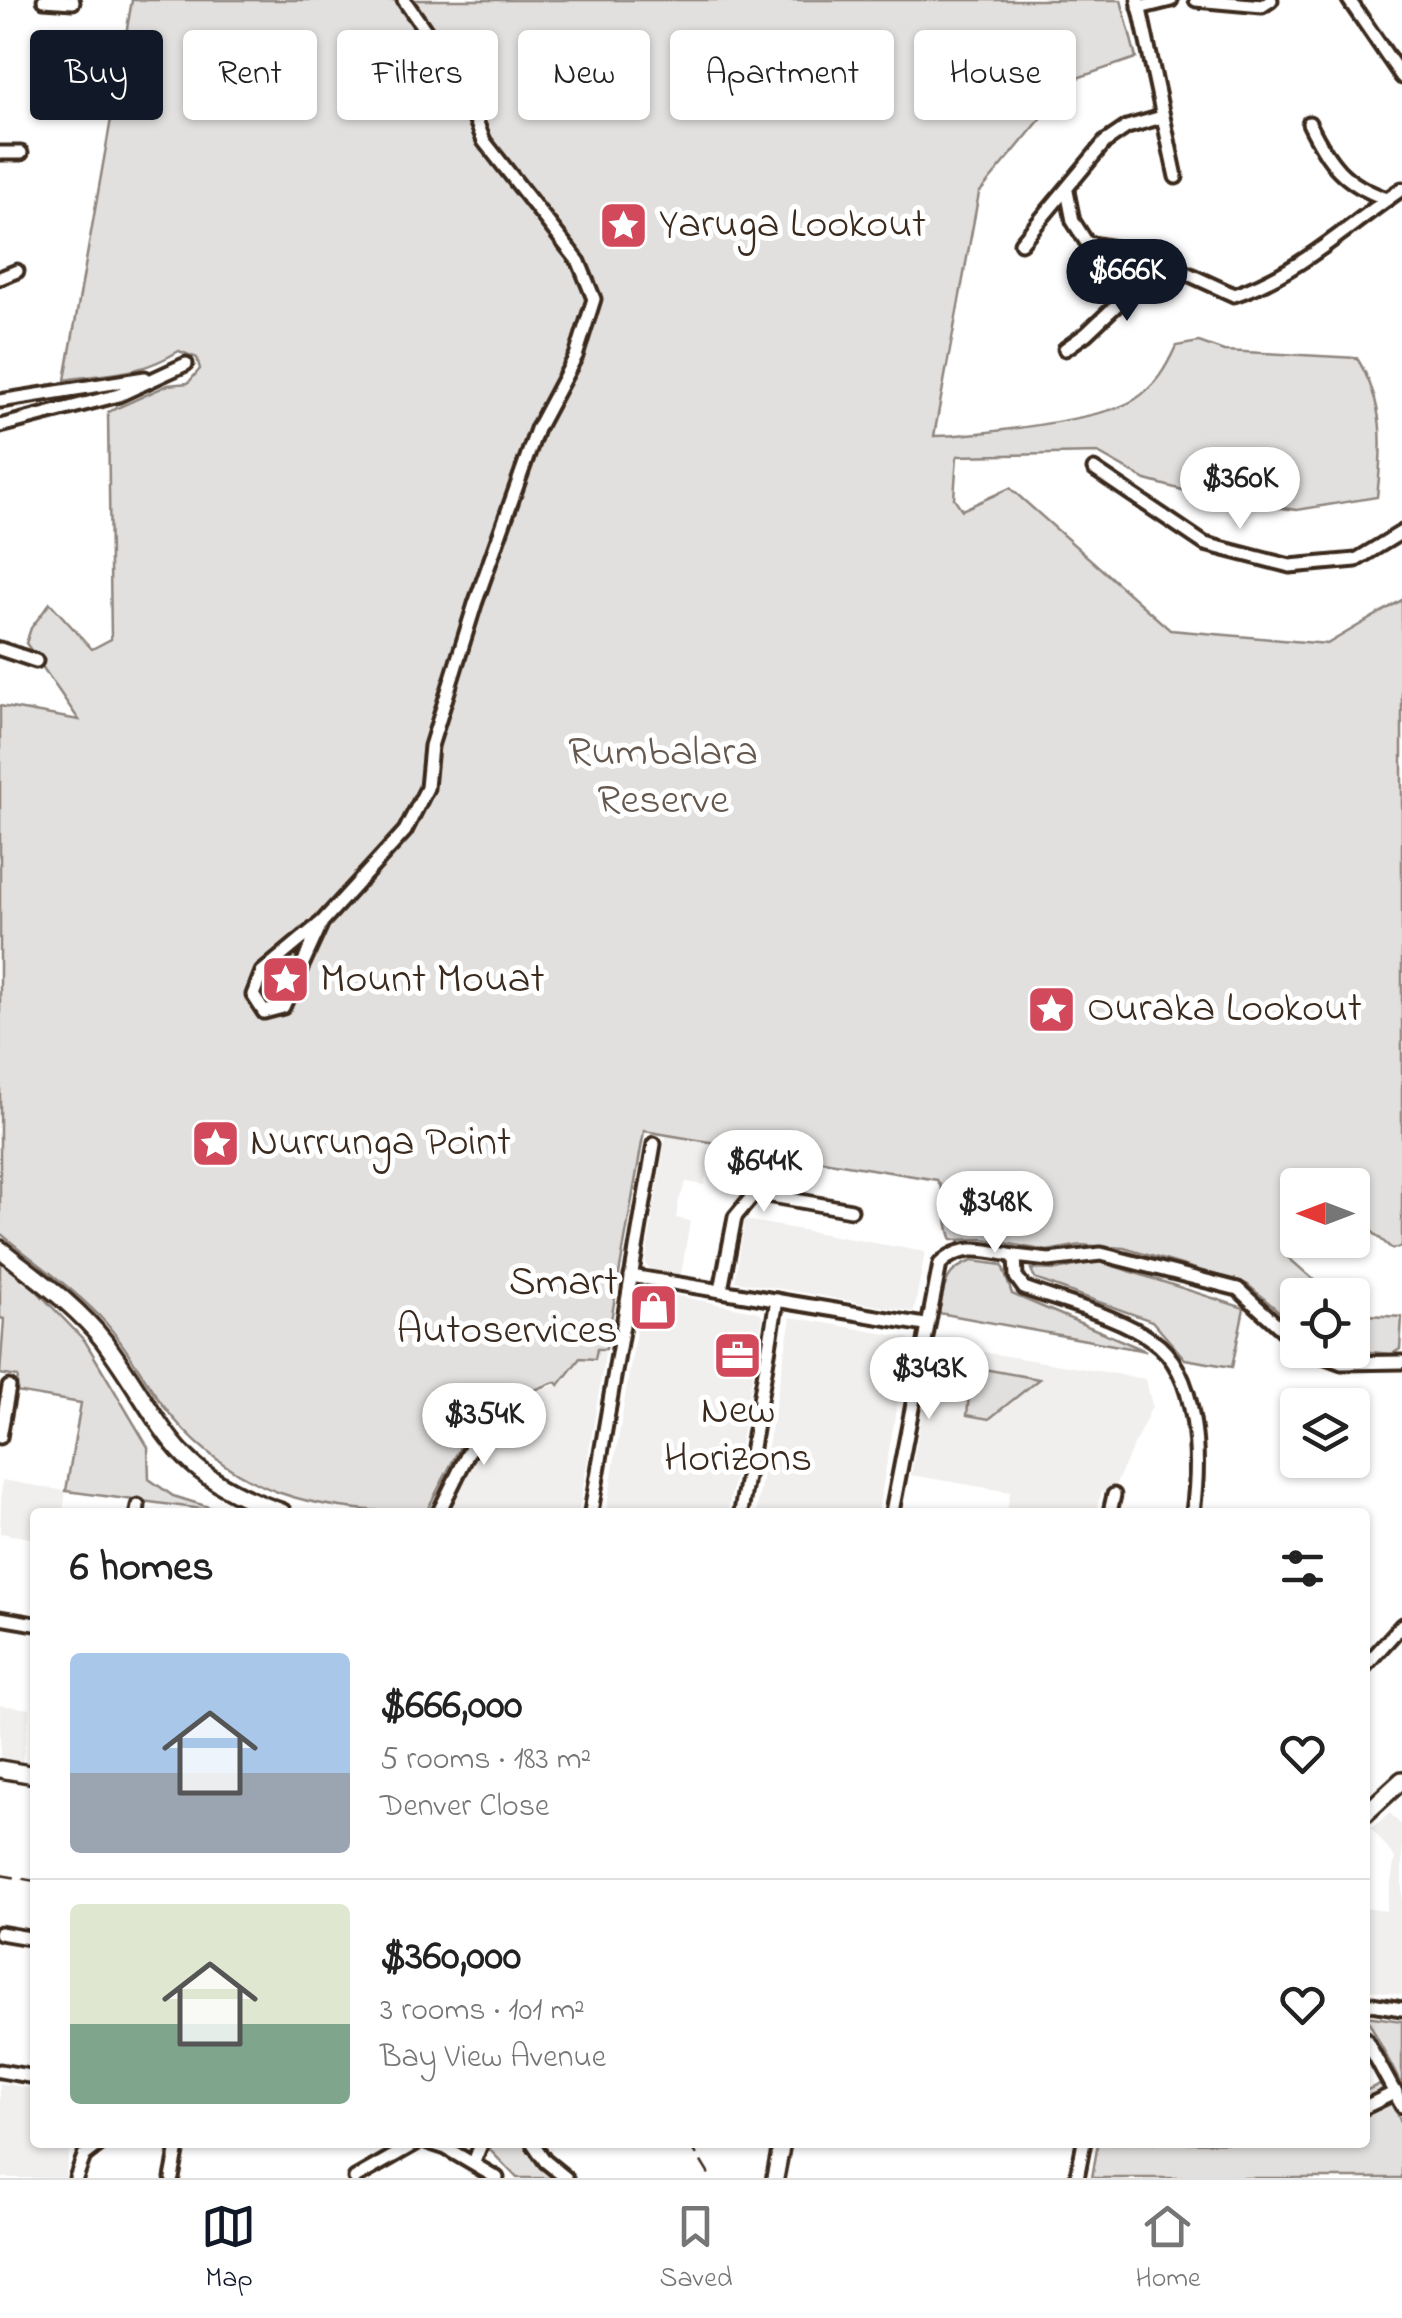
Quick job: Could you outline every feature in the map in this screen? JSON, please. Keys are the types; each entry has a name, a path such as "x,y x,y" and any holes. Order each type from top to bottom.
{"main road":[{"path":"0,1248 68,1304 102,1339 176,1450 197,1470 242,1499 270,1508"},
{"path":"0,1768 30,1773"},
{"path":"1370,1809 1402,1780"},
{"path":"779,2178 784,2148"}],"street":[{"path":"44,0 73,2"},
{"path":"322,922 283,1007 264,1012 253,995 262,972 322,922 406,831 427,788 431,746 475,604 537,430 576,356 594,299 579,262 484,141 460,80 404,0"},
{"path":"1171,0 1138,4 1176,177"},
{"path":"1196,0 1262,6 1272,0"},
{"path":"1349,0 1402,77"},
{"path":"1021,243 1105,142 1127,127 1162,117"},
{"path":"1309,123 1320,146 1355,188 1387,199"},
{"path":"0,153 21,153"},
{"path":"1067,191 1073,221 1087,242 1140,252 1234,295 1264,285 1292,268 1402,189"},
{"path":"1065,348 1086,334 1161,263"},
{"path":"0,278 17,271"},
{"path":"0,426 119,396 149,378 186,364"},
{"path":"0,401 149,378"},
{"path":"1094,470 1205,544 1290,566 1356,560 1402,532"},
{"path":"0,649 36,662"},
{"path":"592,1508 654,1144"},
{"path":"721,1290 735,1217 755,1192 850,1210"},
{"path":"893,1508 936,1274 947,1258 972,1249 1049,1260 1100,1254 1238,1289 1280,1328"},
{"path":"1015,1256 1016,1277 1024,1288 1154,1341 1176,1368 1185,1390 1196,1464 1193,1508"},
{"path":"632,1276 926,1325"},
{"path":"742,1508 777,1300"},
{"path":"1370,1363 1402,1362"},
{"path":"0,1437 9,1387"},
{"path":"441,1508 492,1405"},
{"path":"1111,1508 1114,1495"},
{"path":"0,1618 30,1623"},
{"path":"1370,1660 1402,1625"},
{"path":"0,1933 30,1938"},
{"path":"1370,2004 1402,2010"},
{"path":"1370,2047 1402,2106"},
{"path":"0,2071 30,2076"},
{"path":"1370,2105 1396,2092"},
{"path":"76,2178 84,2156 94,2148"},
{"path":"172,2178 178,2148"},
{"path":"355,2178 408,2148"},
{"path":"442,2148 474,2162 497,2178"},
{"path":"474,2162 480,2148"},
{"path":"536,2148 566,2178"},
{"path":"1077,2178 1083,2148"}],"shaded area":[{"path":"666,1135 712,1142 704,1185 686,1182 679,1200 676,1218 690,1221 681,1275 652,1270 645,1264"},
{"path":"745,1220 925,1252 914,1312 735,1281"},
{"path":"643,1289 759,1312 763,1317 729,1508 607,1508"},
{"path":"791,1317 909,1338 879,1508 757,1508"},
{"path":"934,1344 1146,1379 1152,1406 1114,1488 1102,1492 1096,1508 1008,1508 1010,1492 911,1475"},
{"path":"597,1348 606,1349 580,1508 449,1508 482,1436 507,1423 513,1412 509,1400 559,1384 580,1357"},
{"path":"2,1480 66,1491 64,1508 30,1508 30,1538 0,1533"},
{"path":"0,1705 30,1709 22,1761 0,1757"},
{"path":"1390,1813 1402,1826 1402,1995 1370,1990 1370,1909 1386,1911 1395,1858 1371,1828"},
{"path":"0,2083 30,2088 30,2148 70,2148 65,2178 0,2178"}],"green space":[{"name":"Rumbalara Reserve","path":"132,0 1121,0 1136,58 1076,78 1076,30 914,30 914,120 1040,120 979,193 934,436 1037,425 1118,407 1134,400 1154,383 1176,346 1199,342 1224,351 1357,358 1373,392 1380,425 1377,497 1297,510 1215,499 1146,480 1098,453 957,456 954,498 962,510 1010,488 1170,630 1327,644 1402,600 1402,1247 1392,1249 1370,1230 1370,1168 1280,1168 1280,1258 1289,1258 1312,1278 1280,1278 1280,1312 1247,1284 1124,1248 1081,1245 1047,1251 984,1239 952,1240 945,1197 937,1180 644,1131 606,1349 597,1349 595,1359 580,1358 559,1385 555,1382 509,1400 491,1391 480,1396 468,1432 428,1508 349,1508 313,1502 247,1478 217,1459 188,1435 162,1404 105,1322 0,1233 0,706 79,720 26,643 31,628 50,603 92,649 111,639 108,412 168,385 188,383 200,369 197,358 179,351 123,372 65,380 111,120 163,120 163,30 127,30"},
{"path":"0,1260 31,1285 85,1341 148,1447 149,1479 173,1496 212,1508 66,1491 81,1403 16,1392 18,1377 0,1374 4,1319 0,1318"},
{"path":"972,1261 1002,1265 1012,1294 1146,1351 939,1313 944,1287 951,1275"},
{"path":"1098,1261 1244,1308 1232,1367 1185,1359 1152,1321 1035,1279 1031,1269 1057,1270"},
{"path":"1370,1315 1402,1317 1400,1349 1392,1354 1370,1352"},
{"path":"940,1361 1039,1379 989,1419 967,1415 969,1396 933,1393"},
{"path":"1370,2017 1402,2021 1402,2086 1370,2024"},
{"path":"1384,2082 1402,2125 1402,2178 1092,2178 1097,2148 1370,2148 1370,2089"},
{"path":"530,2148 556,2178 517,2178 490,2150"}],"railway":[{"path":"0,1875 30,1880"},
{"path":"693,2148 711,2178"}],"place":[{"name":"Yaruga Lookout","path":"624,225"},
{"name":"Mount Mouat","path":"285,980"},
{"name":"Ouraka Lookout","path":"1052,1009"},
{"name":"Nurrunga Point","path":"215,1143"},
{"name":"Smart Autoservices","path":"653,1307"},
{"name":"New Horizons","path":"738,1355"}]}
